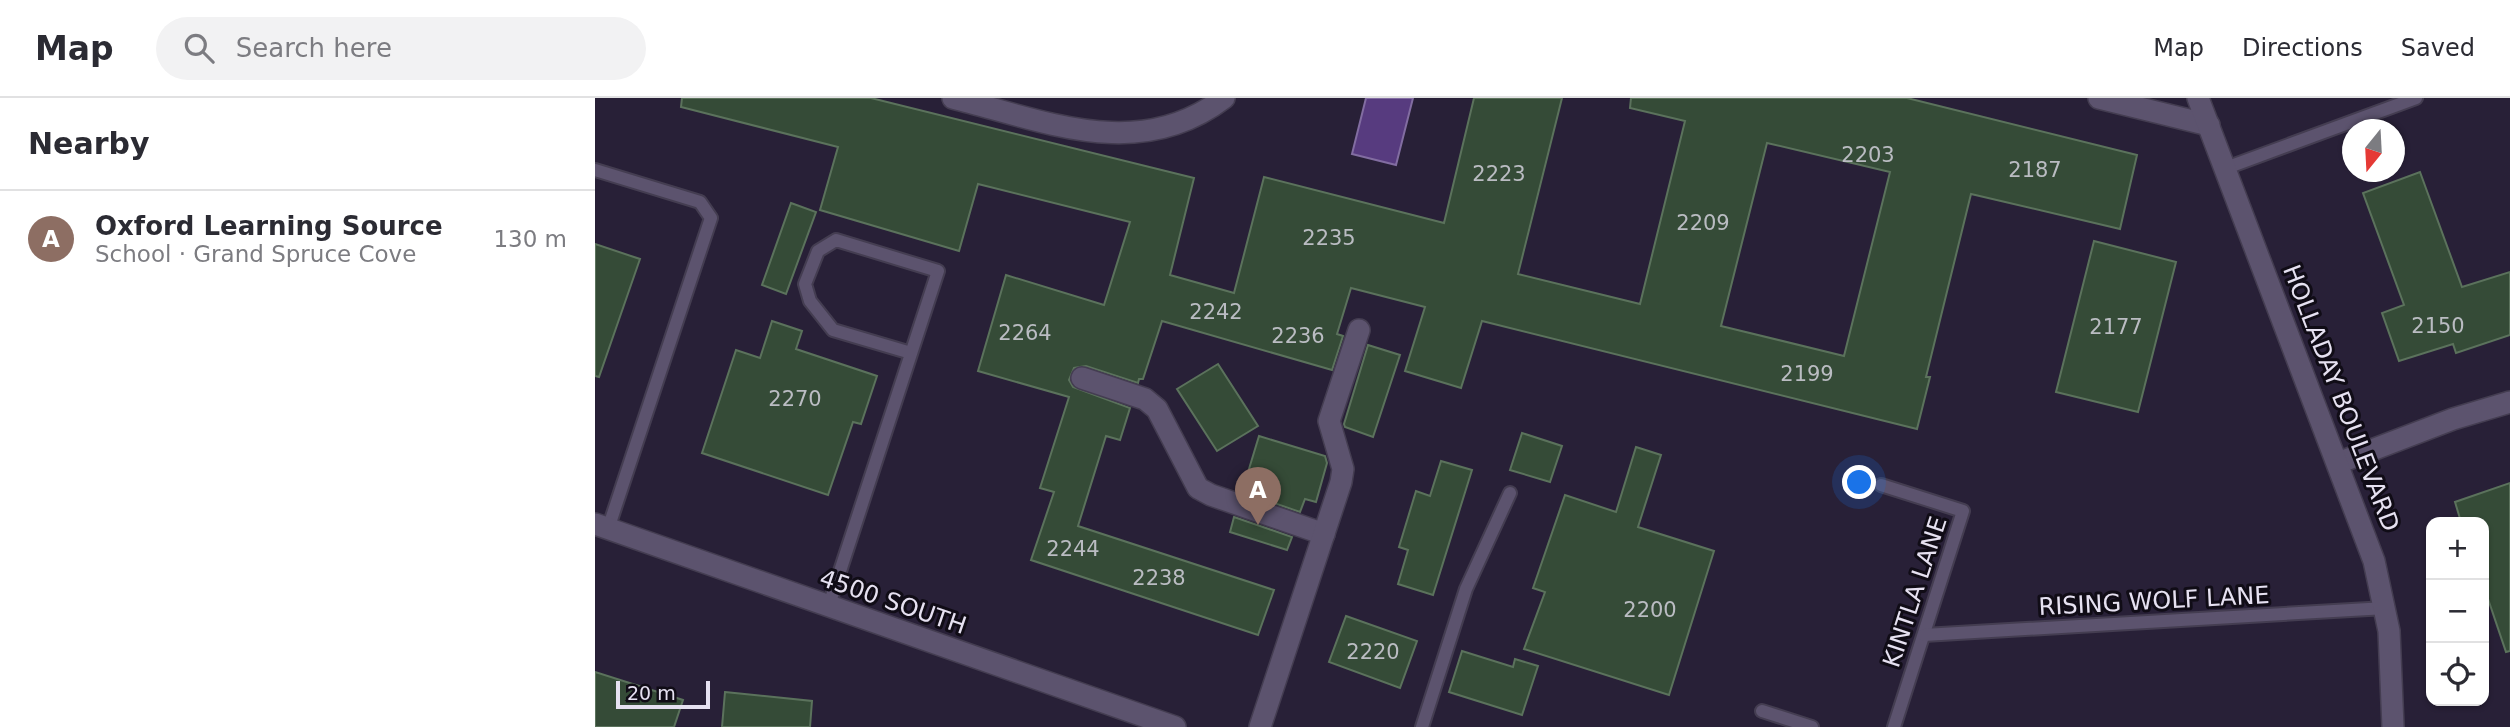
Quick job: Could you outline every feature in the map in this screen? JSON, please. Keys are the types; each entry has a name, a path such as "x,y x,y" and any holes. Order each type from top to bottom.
{"street":[{"path":"953,98 1092,134 1134,135 1204,113 1224,98"},
{"path":"2099,98 2209,125"},
{"name":"HOLLADAY BOULEVARD","path":"2198,98 2366,536 2386,608 2393,679 2393,727"},
{"path":"1260,727 1343,469 1329,421 1359,331"},
{"path":"1082,378 1145,399 1157,409 1198,488 1211,495 1324,534"},
{"path":"2338,463 2453,419 2510,402"},
{"name":"4500 SOUTH","path":"601,526 828,608 1175,727"}],"lane":[{"path":"2226,168 2416,98"},
{"path":"595,170 700,202 711,218 601,526"},
{"path":"828,608 938,271 836,240 818,251 806,284 810,301 833,330 911,353"},
{"name":"KINTLA LANE","path":"1881,485 1963,511 1894,727"},
{"path":"1422,727 1466,589 1510,493"},
{"name":"RISING WOLF LANE","path":"1924,635 2386,608"},
{"path":"1762,711 1812,727"}],"shaded area":[{"path":"1366,98 1413,98 1396,165 1352,154"}],"building":[{"path":"682,98 871,98 1194,178 1170,275 1234,293 1264,177 1444,223 1474,98 1562,98 1518,274 1640,304 1685,121 1630,108 1631,98 1907,98 2137,155 2120,229 1971,194 1926,377 1930,377 1917,429 1482,321 1461,388 1405,371 1425,307 1351,288 1337,334 1343,336 1332,370 1162,321 1143,379 1139,379 1138,383 1086,366 1074,368 1069,380 1073,387 1130,408 1120,440 1106,436 1078,526 1274,590 1258,635 1031,560 1054,492 1040,488 1069,397 978,371 1006,275 1104,305 1130,222 978,184 959,251 820,210 838,147 681,107","holes":["1767,143 1890,172 1844,356 1721,326"]},
{"path":"2420,172 2462,287 2510,272 2510,335 2456,353 2453,344 2399,361 2382,313 2404,305 2363,193 2393,182 2405,182 2405,178"},
{"path":"791,203 816,212 786,294 762,285"},
{"path":"2094,241 2176,262 2138,412 2056,392"},
{"path":"595,244 640,259 599,377 595,376"},
{"path":"772,321 802,331 796,349 877,376 861,424 853,422 828,495 702,453 736,350 760,358"},
{"path":"1368,345 1400,355 1373,437 1345,427 1344,424"},
{"path":"1218,364 1258,426 1217,451 1177,389"},
{"path":"1522,433 1562,446 1550,482 1510,470"},
{"path":"1259,436 1325,456 1327,463 1316,502 1305,499 1300,512 1242,492"},
{"path":"1636,447 1661,455 1638,527 1714,551 1669,695 1524,649 1545,592 1533,588 1565,495 1616,512"},
{"path":"1441,461 1472,470 1433,595 1398,584 1408,550 1399,547 1416,491 1430,496"},
{"path":"2510,483 2510,651 2506,652 2489,602 2489,517 2460,517 2455,502"},
{"path":"1234,517 1292,537 1287,550 1230,532"},
{"path":"1346,616 1417,641 1400,688 1329,662"},
{"path":"1462,651 1513,667 1515,659 1538,666 1522,715 1449,692"},
{"path":"595,672 683,700 674,727 595,727"},
{"path":"725,692 812,701 810,727 722,727"}],"place":[{"name":"Oxford Learning Source","path":"1258,525"}]}
